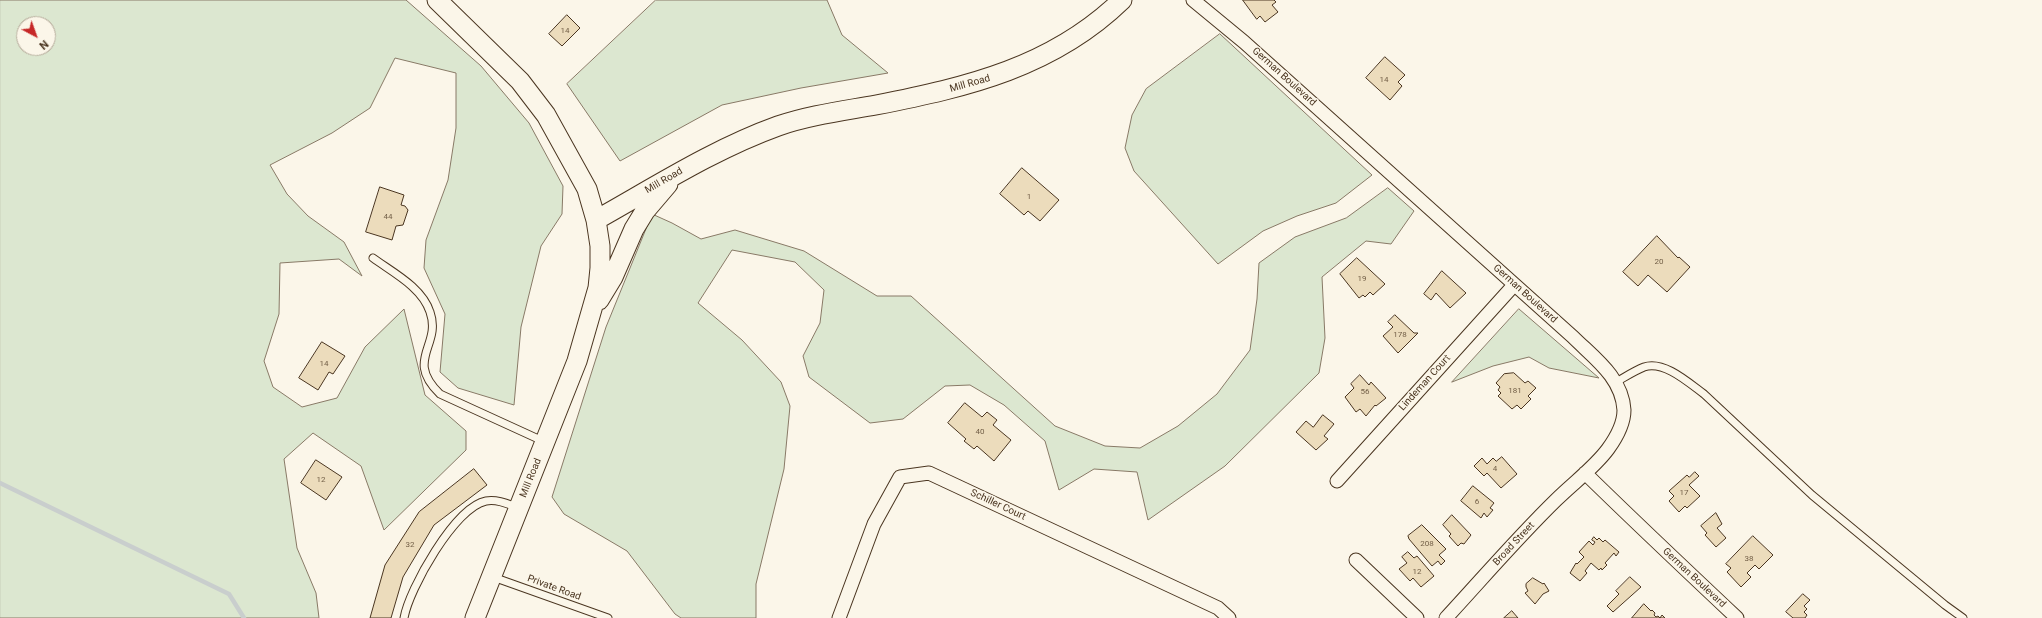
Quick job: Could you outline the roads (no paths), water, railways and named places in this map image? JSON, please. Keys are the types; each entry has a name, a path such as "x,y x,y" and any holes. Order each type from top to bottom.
{"main road":[{"path":"437,0 515,77 546,116 586,189 596,220"},
{"name":"Mill Road","path":"475,618 493,577 577,361 593,311 600,268 596,220 680,172 731,146 779,126 822,115 953,89 1004,74 1071,40 1105,16 1122,0"},
{"path":"593,311 613,277 626,245 645,211 680,172"}],"street":[{"name":"German Boulevard","path":"1193,0 1244,42 1389,173 1449,224 1606,369 1616,382 1621,393 1624,411 1621,427 1608,449 1585,473 1678,564 1706,587 1737,618"},
{"name":"Lindeman Court","path":"1337,481 1514,285"},
{"name":"Schiller Court","path":"839,618 874,524 900,477 929,473 1218,608 1229,618"},
{"name":"Broad Street","path":"1446,618 1556,500 1585,473"},
{"path":"1356,560 1417,618"}],"lane":[{"path":"372,258 416,290 431,312 432,327 424,358 424,372 429,384 440,394 545,442"},
{"path":"1616,382 1643,367 1651,366 1664,369 1682,377 1704,394 1838,518 1944,605 1963,618"},
{"path":"404,618 406,608 424,571 448,532 465,512 479,503 495,500 519,508"},
{"name":"Private Road","path":"493,577 608,618"}],"waterway":[{"path":"0,483 229,594 244,618"}]}
